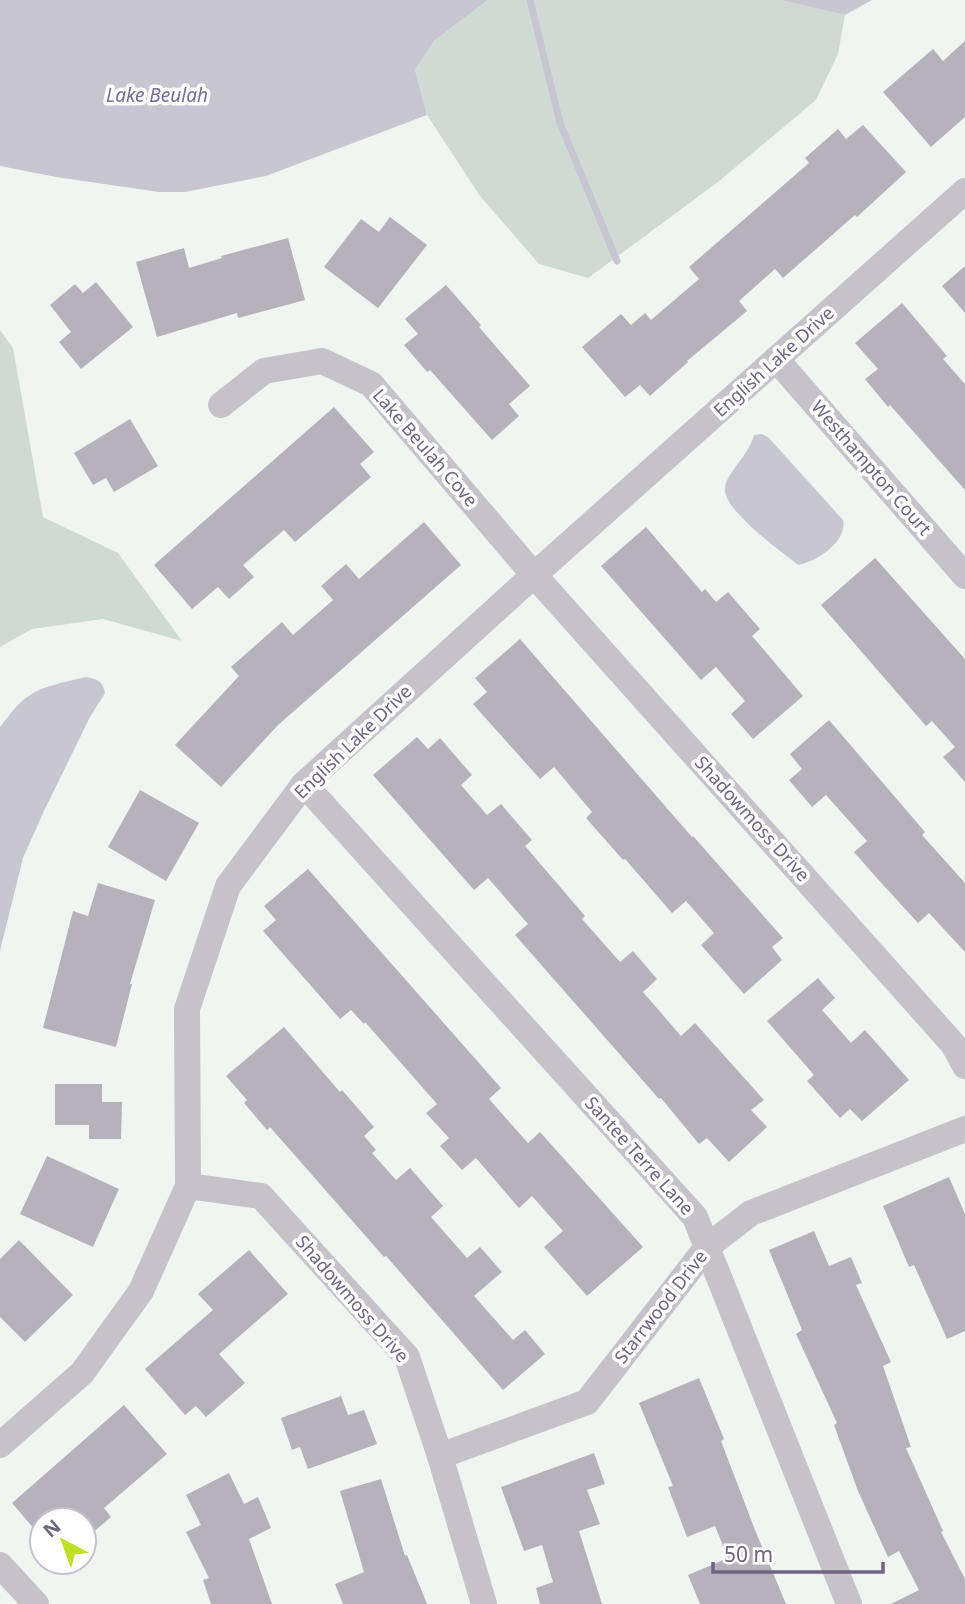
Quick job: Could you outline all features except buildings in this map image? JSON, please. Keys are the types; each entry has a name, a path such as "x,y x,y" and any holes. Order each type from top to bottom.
{"street":[{"name":"English Lake Drive","path":"0,1445 82,1373 141,1291 188,1186 187,1009 228,886 304,784 965,191"},
{"name":"Westhampton Court","path":"776,359 965,576"},
{"name":"Lake Beulah Cove","path":"221,405 264,371 322,362 371,384 534,575"},
{"name":"Shadowmoss Drive","path":"534,575 953,1044 965,1066"},
{"name":"Santee Terre Lane","path":"304,784 695,1217 849,1604"},
{"name":"Starrwood Drive","path":"440,1456 587,1402 707,1247 751,1213 965,1129"},
{"name":"Shadowmoss Drive","path":"188,1186 261,1196 407,1357 484,1604"},
{"path":"0,1565 36,1604"}],"shaded area":[{"path":"488,0 780,0 845,15 838,54 816,100 718,182 588,278 539,264 480,196 427,115 415,70 434,41"},
{"path":"0,330 13,348 43,517 118,553 182,641 103,619 32,629 0,647"}],"water":[{"name":"Lake Beulah","path":"0,0 488,0 434,41 415,70 427,115 266,176 185,192 159,192 0,166"},
{"path":"780,0 872,0 845,15"},
{"path":"762,434 769,438 843,520 841,535 836,543 814,560 798,565 742,518 726,496 725,487 730,475 754,435"},
{"path":"86,677 99,681 105,693 90,717 23,858 0,951 0,727 19,704 33,693 55,684"}],"waterway":[{"path":"530,0 560,123 617,261"}]}
